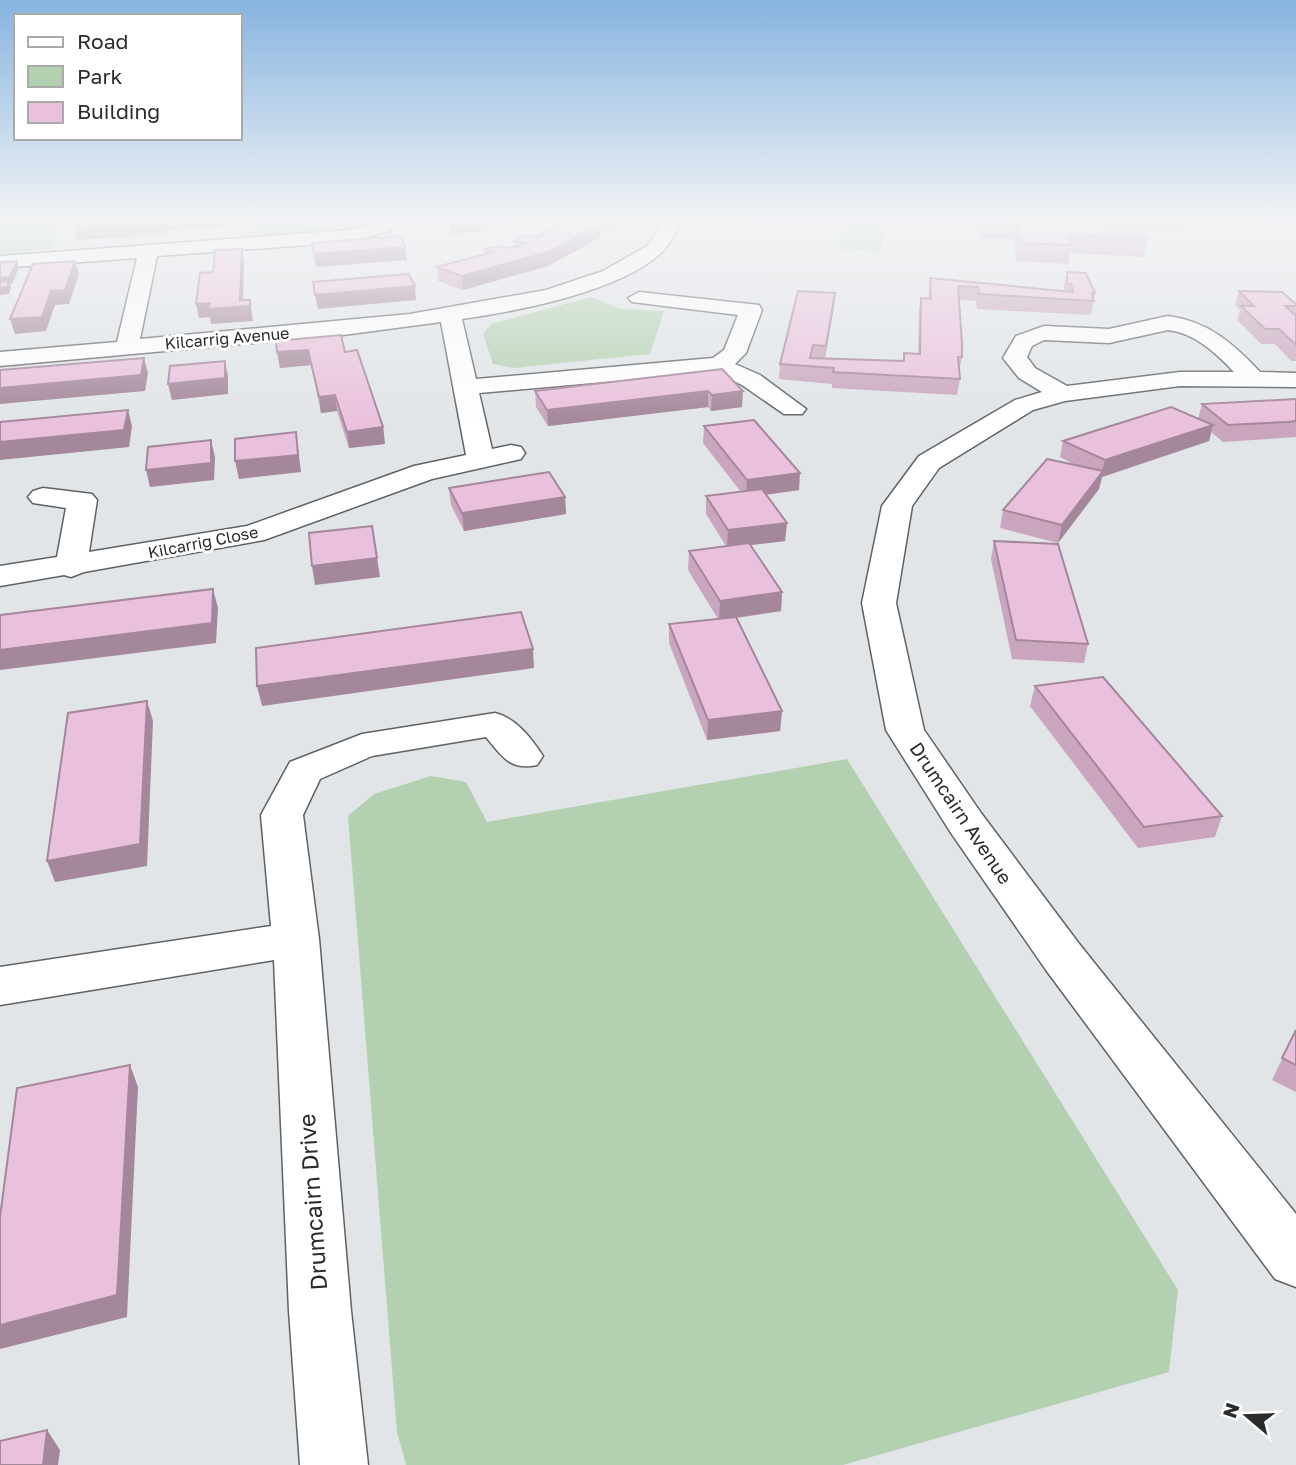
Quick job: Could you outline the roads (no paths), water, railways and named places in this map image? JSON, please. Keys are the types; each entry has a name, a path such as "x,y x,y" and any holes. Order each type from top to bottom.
{"street":[{"path":"127,348 140,286"},
{"name":"Kilcarrig Avenue","path":"0,359 451,317 576,286"},
{"path":"639,298 751,310 734,353 719,365"},
{"path":"451,317 480,457"},
{"path":"1063,394 1027,373 1015,358 1021,342 1037,334 1105,337 1126,334 1152,324 1175,323 1213,340 1253,379"},
{"path":"465,387 719,365 751,380 793,409"},
{"name":"Drumcairn Avenue","path":"1296,380 1180,379 1063,394 1024,405 929,462 897,506 879,603 905,730 950,801 1111,1025 1296,1259"},
{"name":"Kilcarrig Close","path":"0,576 72,567 253,534 424,472 480,457 511,453"},
{"path":"43,496 82,500 72,567"},
{"name":"Drumcairn Drive","path":"334,1465 320,1311 296,939 282,815 304,771 362,746 495,724 523,756"},
{"path":"0,986 296,939"}]}
